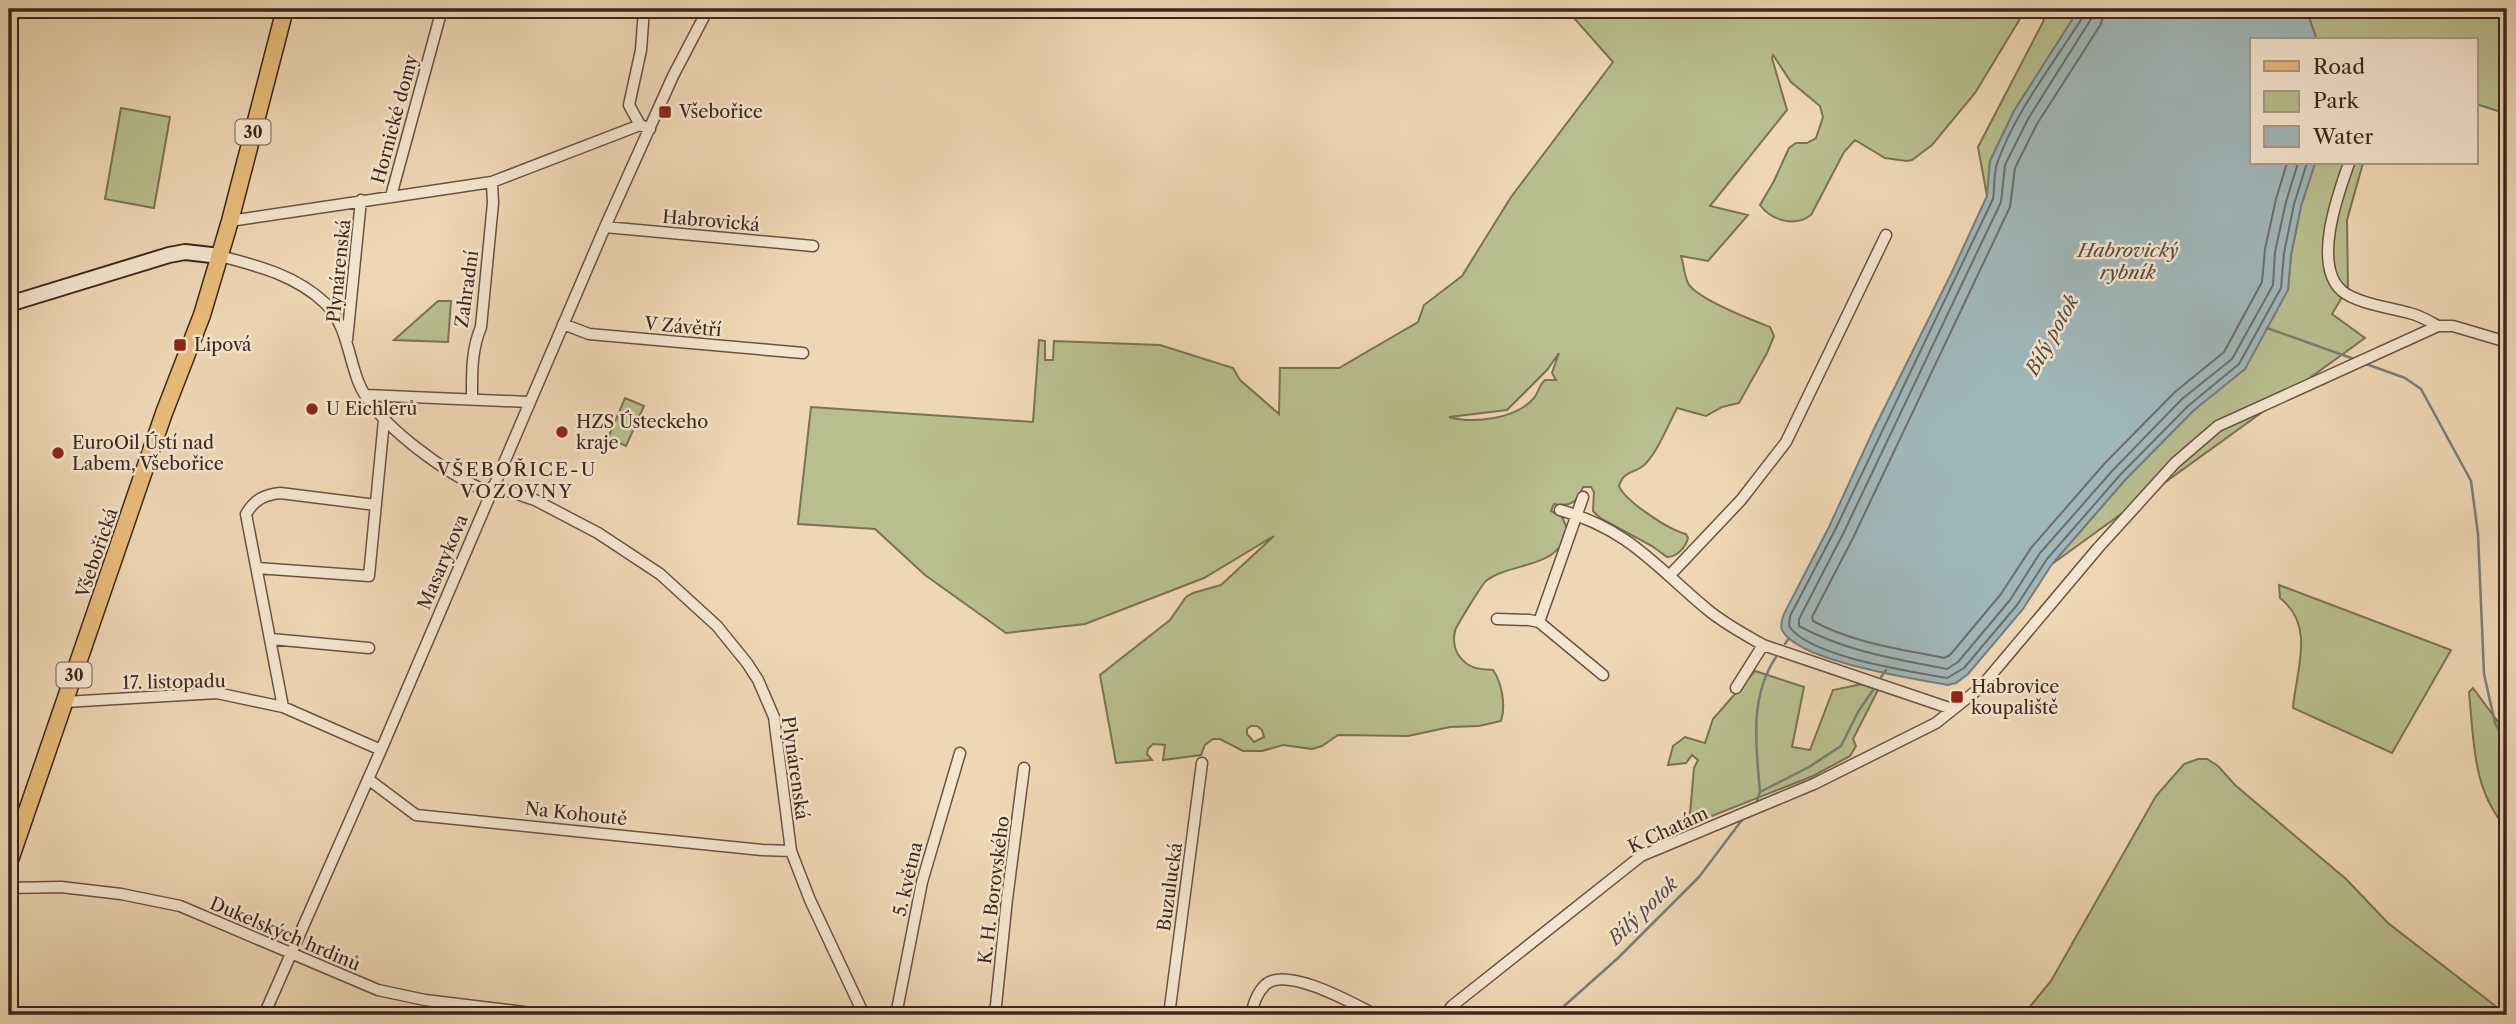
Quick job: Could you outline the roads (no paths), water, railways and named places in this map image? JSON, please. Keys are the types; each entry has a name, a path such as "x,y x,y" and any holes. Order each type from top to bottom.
{"main road":[{"name":"30","path":"220,256 285,9"},
{"name":"Všebořická","path":"9,863 160,424 202,315 220,256"}],"street":[{"name":"Hornické domy","path":"391,196 442,9"},
{"path":"230,221 492,182 645,127 629,105 640,50 644,9"},
{"name":"Masarykova","path":"264,1015 381,750 605,227 645,127 708,9"},
{"path":"2350,164 2342,184 2327,249 2331,273 2343,291 2363,300 2412,313 2438,326 2453,326 2507,342"},
{"name":"Zahradní","path":"471,400 472,360 474,343 481,327 494,203 492,182"},
{"name":"Plynárenská","path":"347,344 361,200"},
{"name":"Habrovická","path":"605,227 813,246"},
{"path":"1670,575 1741,500 1786,442 1886,235"},
{"path":"10,298 169,255 185,252 220,256"},
{"name":"Plynárenská","path":"220,256 271,269 310,291 327,305 340,324 358,383 365,395 384,420 424,453 467,481 535,500 598,533 660,574 717,626 758,680 774,717 791,850 810,900 864,1015"},
{"name":"V Závětří","path":"563,324 589,334 803,353"},
{"name":"K Chatám","path":"1445,1015 1452,1006 1641,856 1814,784 1936,723 1981,687 2098,548 2175,463 2218,426 2438,326"},
{"path":"365,395 529,402"},
{"path":"257,568 369,576 384,420"},
{"path":"283,707 246,514 253,502 266,495 280,493 376,505"},
{"path":"1539,622 1583,498"},
{"path":"1560,510 1624,537 1709,611 1763,645 1952,709"},
{"path":"1497,619 1539,622 1603,675"},
{"path":"271,639 369,648"},
{"path":"1736,688 1763,645"},
{"name":"17. listopadu","path":"65,702 217,694 283,707 381,750"},
{"name":"5. května","path":"896,1015 922,882 961,753"},
{"name":"Buzulucká","path":"1169,1015 1202,763"},
{"name":"K. H. Borovského","path":"995,1015 1024,768"},
{"name":"Na Kohoutě","path":"368,779 416,815 761,850 791,850"},
{"name":"Dukelských hrdinů","path":"9,888 61,887 121,894 180,906 378,990 425,1000 549,1015"},
{"path":"1251,1014 1254,1000 1267,983 1287,978 1376,1015"}],"water":[{"name":"Habrovický rybník","path":"2079,9 2306,9 2316,38 2250,38 2250,164 2315,164 2301,206 2291,255 2288,290 2245,369 2193,411 2125,480 2052,564 2023,609 1968,674 1956,683 1948,685 1858,667 1810,651 1792,641 1782,630 1781,624 1987,196 1990,161 2014,111"}],"waterway":[{"path":"2267,328 2357,360"},
{"path":"2366,364 2405,378 2421,389 2471,481 2478,534 2484,674 2495,723 2507,744"},
{"path":"1785,644 1789,638"},
{"path":"1760,792 1756,740 1758,705 1767,672 1776,657"},
{"name":"Bílý potok","path":"1881,677 1886,670"},
{"name":"Bílý potok","path":"1757,801 1760,792 1809,767 1841,746 1858,712 1873,690"},
{"name":"Bílý potok","path":"1554,1015 1618,958 1699,877 1742,820"}],"place":[{"name":"Všebořice","path":"665,112"},
{"name":"Lipová","path":"180,345"},
{"name":"U Eichlerů","path":"312,409"},
{"name":"HZS Ústeckeho kraje","path":"562,432"},
{"name":"EuroOil Ústí nad Labem, Všebořice","path":"58,453"},
{"name":"Habrovice koupaliště","path":"1957,697"}],"district":[{"name":"VŠEBOŘICE-U VOZOVNY","path":"517,480"}]}
